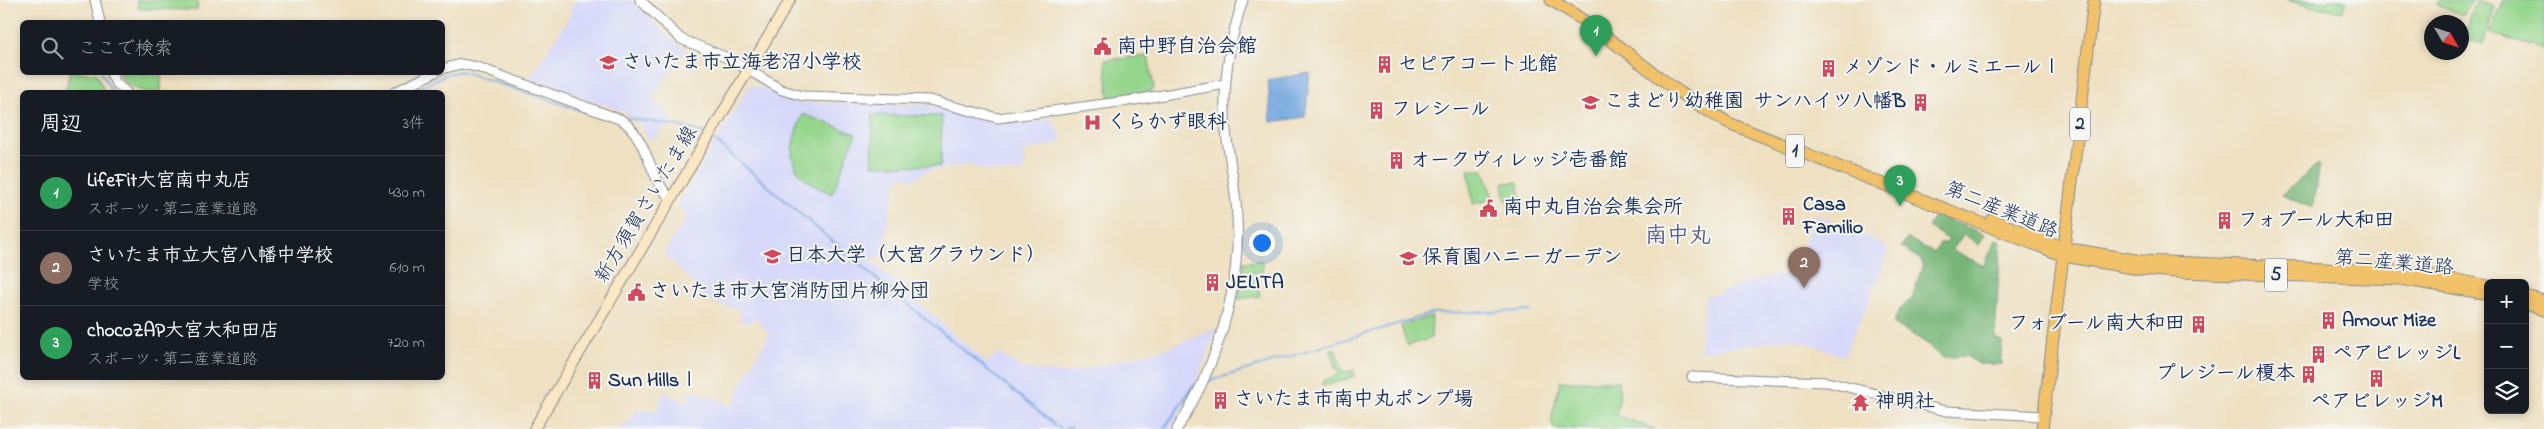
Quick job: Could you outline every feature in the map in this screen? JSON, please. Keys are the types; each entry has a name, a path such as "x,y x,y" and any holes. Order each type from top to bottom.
{"main road":[{"name":"新方須賀さいたま線","path":"534,429 790,0"},
{"name":"第二産業道路","path":"1551,0 1582,20 1703,108 1731,124 2065,252 2170,271 2401,280 2427,282 2484,293"},
{"name":"第二産業道路","path":"1564,0 1707,103 1733,118 2065,252 2157,262 2402,271 2484,285"},
{"name":"2","path":"2042,429 2065,252 2094,0"},
{"path":"2529,297 2544,301"},
{"path":"2529,305 2544,310"}],"street":[{"path":"95,0 100,20"},
{"path":"640,0 681,39 724,56 782,90 803,96 929,100 998,118 1117,102 1226,84"},
{"path":"1177,429 1197,394 1216,349 1235,273 1238,219 1226,130 1226,84 1231,40 1243,0"},
{"path":"445,68 461,64 477,67 622,120 639,138 664,190 671,199"},
{"path":"112,75 116,83 124,90"},
{"path":"399,90 430,75"},
{"path":"1692,377 1827,382 1946,411 2043,416"}],"shaded area":[{"name":"さいたま市立海老沼小学校","path":"576,0 632,0 671,40 687,49 652,97 672,119 655,140 649,139 636,120 624,112 530,78 571,14 570,9"},
{"name":"日本大学（大宮グラウンド）","path":"749,86 758,86 789,102 927,105 1002,123 1052,119 1063,142 1024,151 1025,172 995,172 966,165 927,171 914,180 904,176 896,181 885,236 892,249 870,260 988,364 997,353 1023,368 1066,374 1171,347 1215,328 1216,330 1194,388 1171,429 617,429 630,422 636,410 657,411 663,392 687,402 690,389 734,406 740,386 769,334 755,317 752,323 740,322 741,310 715,303 704,296 664,253 689,214 677,207"},
{"path":"1813,214 1850,228 1885,246 1888,251 1868,304 1843,357 1817,346 1789,339 1699,352 1705,297 1762,278 1787,273 1801,254"}],"green space":[{"path":"137,0 198,0 197,10 139,9"},
{"path":"2287,0 2347,0 2342,11 2304,5"},
{"path":"2439,0 2473,0 2464,15 2437,5"},
{"path":"2504,0 2544,0 2544,50 2489,33"},
{"path":"2476,1 2495,7 2483,44 2469,40 2469,23"},
{"path":"1148,56 1154,88 1152,91 1109,98 1105,60"},
{"path":"69,75 97,75 104,90 66,90"},
{"path":"120,75 161,75 161,90 139,90 126,83"},
{"path":"803,114 856,134 832,194 806,179 798,171 794,162 792,152 793,141"},
{"path":"873,115 942,116 941,166 872,165"},
{"path":"2318,164 2320,166 2312,208 2282,195"},
{"path":"1468,170 1484,170 1493,199 1473,204"},
{"path":"1518,182 1522,202 1506,200 1503,183"},
{"path":"1935,215 1985,234 1979,245 1964,234 1952,250 1984,266 1996,239 2001,241 1995,338 2002,341 2002,364 1979,364 1966,356 1943,358 1925,342 1893,323 1901,307 1912,299 1923,264 1921,260 1901,247 1907,238 1934,253 1940,243 1948,243 1948,239 1928,227"},
{"path":"1262,261 1263,271 1255,273 1260,296 1238,299 1244,262"},
{"path":"1432,316 1431,338 1407,346 1401,326"},
{"path":"1335,348 1343,373 1353,370 1355,376 1323,386 1322,381 1338,375 1330,350"},
{"path":"1560,381 1618,381 1620,397 1616,415 1655,429 1554,429 1551,421"}],"water":[{"path":"1310,73 1305,117 1271,122 1268,80"}],"waterway":[{"path":"414,90 448,74 461,71 589,113"},
{"path":"103,75 111,90"},
{"path":"626,118 679,126 705,133"},
{"path":"713,139 873,276 1060,429"},
{"path":"1206,382 1433,313 1531,311"},
{"path":"1164,429 1193,386 1197,385"},
{"path":"1065,429 1070,427 1072,429"}],"place":[{"name":"南中野自治会館","path":"1103,47"},
{"name":"LifeFit大宮南中丸店","path":"1596,56"},
{"name":"さいたま市立海老沼小学校","path":"608,63"},
{"name":"セピアコート北館","path":"1384,65"},
{"name":"メゾンド・ルミエールⅠ","path":"1829,68"},
{"name":"こまどり幼稚園","path":"1590,102"},
{"name":"サンハイツ八幡B","path":"1920,102"},
{"name":"フレシール","path":"1377,110"},
{"name":"くらかず眼科","path":"1093,123"},
{"name":"オークヴィレッジ壱番館","path":"1396,161"},
{"name":"chocoZAP大宮大和田店","path":"1900,206"},
{"name":"南中丸自治会集会所","path":"1489,208"},
{"name":"Casa Familio","path":"1789,216"},
{"name":"フォブール大和田","path":"2224,221"},
{"name":"日本大学（大宮グラウンド）","path":"772,256"},
{"name":"保育園ハニーガーデン","path":"1408,258"},
{"name":"JELITA","path":"1212,283"},
{"name":"さいたま市立大宮八幡中学校","path":"1804,288"},
{"name":"さいたま市大宮消防団片柳分団","path":"636,292"},
{"name":"Amour Mize","path":"2328,321"},
{"name":"フォブール南大和田","path":"2199,324"},
{"name":"ペアビレッジL","path":"2319,354"},
{"name":"プレジール榎本","path":"2309,374"},
{"name":"ペアビレッジM","path":"2377,378"},
{"name":"Sun HillsⅠ","path":"594,381"},
{"name":"さいたま市南中丸ポンプ場","path":"1220,400"},
{"name":"神明社","path":"1861,402"}],"district":[{"name":"南中丸","path":"1678,237"}]}
